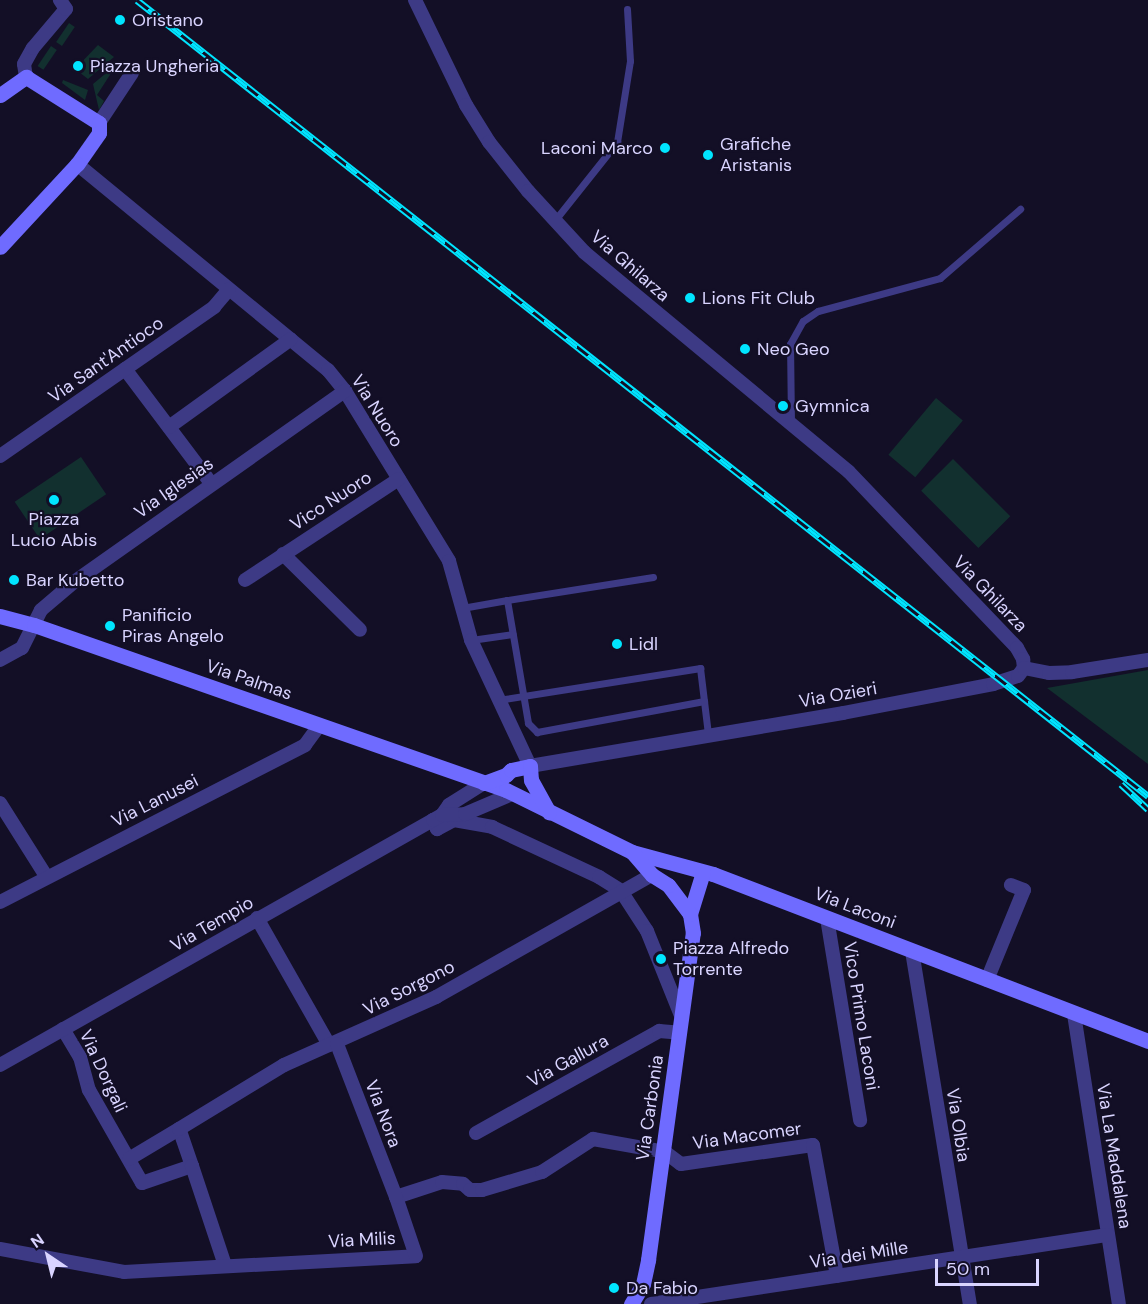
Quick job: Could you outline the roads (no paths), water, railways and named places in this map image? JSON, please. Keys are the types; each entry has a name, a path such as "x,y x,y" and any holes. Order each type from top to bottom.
{"street":[{"name":"Via Ghilarza","path":"415,0 466,105 489,142 584,252 849,472 1017,648 1023,659 1024,668"},
{"path":"63,5 24,64 26,77 99,123"},
{"path":"0,247 77,164 99,133 99,123 132,73"},
{"path":"0,95 26,77"},
{"name":"Via Nuoro","path":"77,164 328,370 345,391 449,561 460,608 471,640 498,700 518,780"},
{"name":"Via Sant'Antioco","path":"0,456 214,307 229,289"},
{"path":"169,427 291,339"},
{"path":"125,369 211,483"},
{"name":"Via Iglesias","path":"0,660 22,648 41,610 74,582 211,483 345,391"},
{"name":"Vico Nuoro","path":"245,580 399,479"},
{"name":"Vico Nuoro","path":"283,554 360,630"},
{"name":"Via Palmas","path":"0,616 34,625 484,783"},
{"path":"1024,668 1049,673 1072,672 1148,660"},
{"name":"Via Ozieri","path":"518,780 708,734 843,713 993,684 1018,675 1024,668"},
{"name":"Via Lanusei","path":"0,902 46,876 305,745 319,726"},
{"path":"484,783 518,780"},
{"name":"Via Laconi","path":"518,780 549,812 632,852 703,872 1148,1041"},
{"name":"Via Tempio","path":"437,818 465,814 518,780"},
{"name":"Via Tempio","path":"0,1065 437,818 449,805 484,783"},
{"path":"0,803 46,876"},
{"path":"437,818 437,830 454,820 492,827 599,878 621,891 647,931 681,1025"},
{"path":"632,852 652,875 668,885 690,914"},
{"name":"Via Carbonia","path":"631,1304 645,1276 665,1152 693,933 690,914 703,872"},
{"name":"Via Sorgono","path":"180,1129 284,1065 436,997 652,875"},
{"path":"987,980 1024,890 1011,885"},
{"name":"Via Nora","path":"257,918 333,1044 396,1197"},
{"name":"Vico Primo Laconi","path":"827,918 860,1120"},
{"name":"Via Olbia","path":"912,951 970,1304"},
{"name":"Via La Maddalena","path":"1074,1014 1119,1304"},
{"name":"Via Gallura","path":"476,1133 659,1031 681,1025"},
{"name":"Via Dorgali","path":"63,1029 80,1057 89,1090 142,1184 192,1166"},
{"path":"129,1159 180,1129 225,1265"},
{"path":"396,1197 442,1182 463,1184 470,1190 482,1190 542,1172 593,1139 665,1152"},
{"name":"Via Macomer","path":"665,1152 681,1164 813,1145 837,1276"},
{"name":"Via Milis","path":"0,1249 124,1272 416,1256 396,1197"},
{"name":"Via dei Mille","path":"651,1304 1108,1235"}],"lane":[{"path":"555,220 617,142 630,61 627,9"},
{"path":"791,423 790,344 803,321 818,311 940,278 1020,209"},
{"path":"460,608 653,577"},
{"path":"507,600 528,723 537,732 704,701"},
{"path":"471,640 513,634"},
{"path":"498,700 700,668 708,734"}],"railway":[{"path":"137,0 1148,796"},
{"path":"1121,784 1148,809"}],"place":[{"name":"Oristano","path":"120,20"},
{"name":"Piazza Ungheria","path":"78,66"},
{"name":"Laconi Marco","path":"665,148"},
{"name":"Grafiche Aristanis","path":"708,155"},
{"name":"Lions Fit Club","path":"690,298"},
{"name":"Neo Geo","path":"745,349"},
{"name":"Gymnica","path":"783,406"},
{"name":"Piazza Lucio Abis","path":"54,500"},
{"name":"Bar Kubetto","path":"14,580"},
{"name":"Panificio Piras Angelo","path":"110,626"},
{"name":"Lidl","path":"617,644"},
{"name":"Piazza Alfredo Torrente","path":"661,959"},
{"name":"Da Fabio","path":"614,1288"}]}
